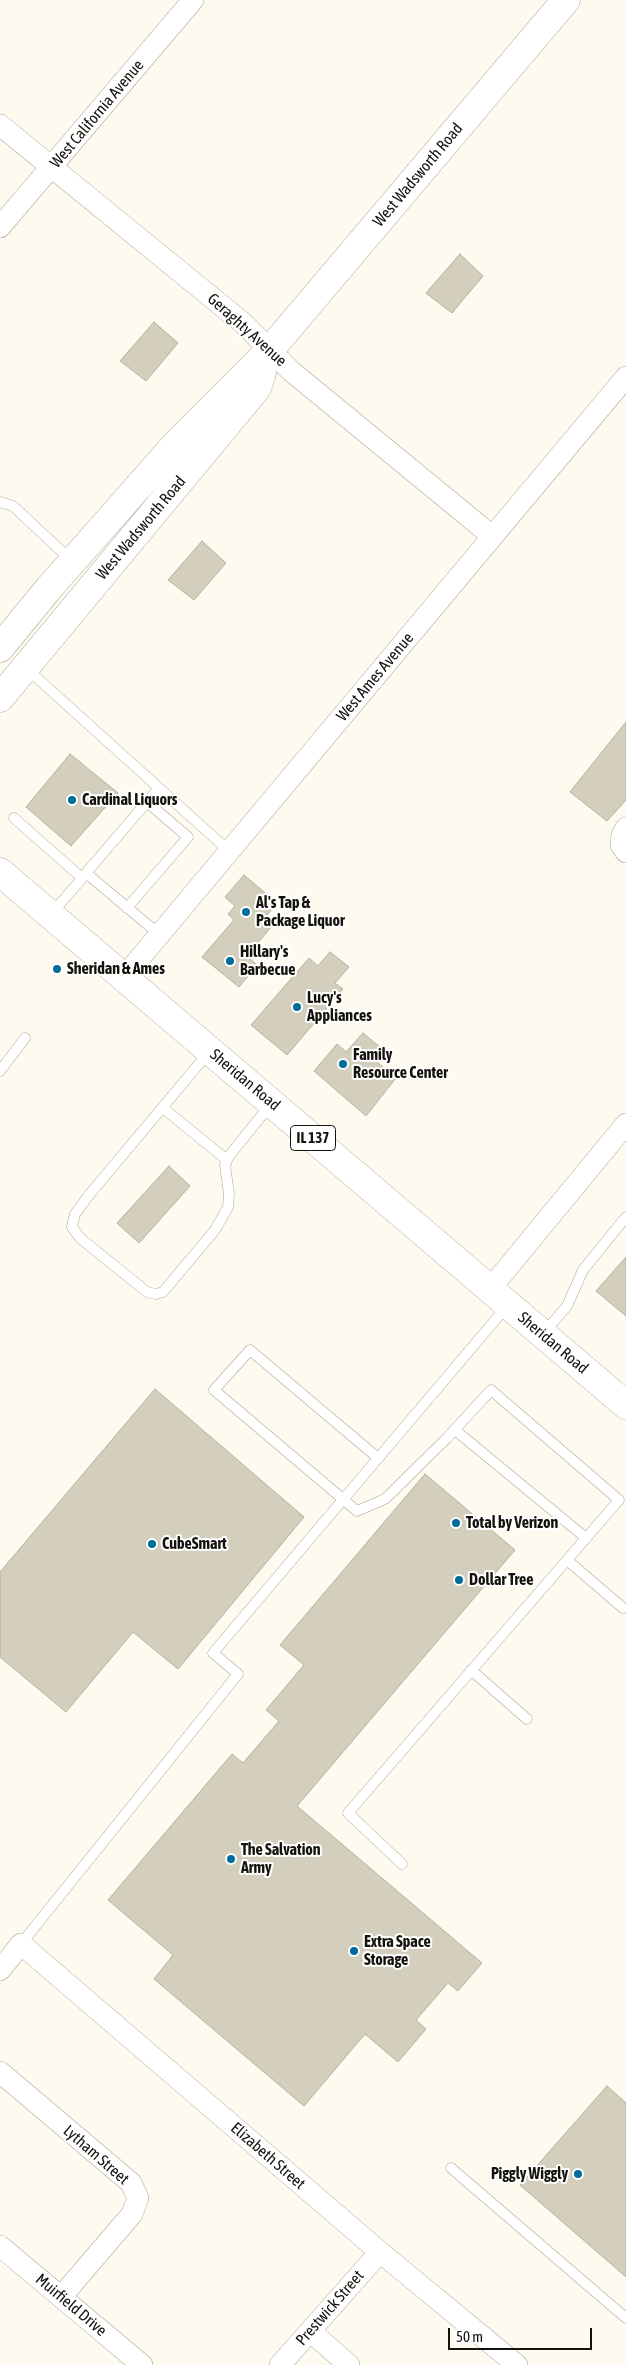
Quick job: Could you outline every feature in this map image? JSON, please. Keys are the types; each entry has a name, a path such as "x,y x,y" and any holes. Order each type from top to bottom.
{"main road":[{"name":"West Wadsworth Road","path":"0,648 175,445 270,350 566,0"},
{"name":"West Wadsworth Road","path":"0,698 257,388 270,350"},
{"name":"Sheridan Road","path":"0,872 626,1405"}],"street":[{"name":"West California Avenue","path":"0,227 193,0"},
{"name":"Geraghty Avenue","path":"0,125 243,323 291,371 492,536"},
{"name":"West Ames Avenue","path":"124,977 626,376"},
{"path":"626,828 622,835 622,845 626,852"},
{"path":"499,1297 626,1124"},
{"path":"0,1970 21,1944"},
{"name":"Elizabeth Street","path":"21,1944 380,2252 517,2365"},
{"name":"Lytham Street","path":"0,2072 131,2183 138,2198 132,2214 62,2297"},
{"name":"Muirfield Drive","path":"0,2246 142,2365"},
{"name":"Prestwick Street","path":"280,2365 380,2252"},
{"path":"310,2331 349,2365"}],"lane":[{"path":"0,502 13,506 73,562"},
{"path":"26,667 229,851"},
{"path":"50,915 159,788"},
{"path":"128,908 188,837 147,802"},
{"path":"14,818 160,935"},
{"path":"0,1071 25,1038"},
{"path":"210,1050 88,1195 75,1214 72,1227 80,1238 147,1292 156,1294 163,1292 215,1230 228,1208 229,1194 225,1165 227,1160 272,1104"},
{"path":"163,1108 227,1160"},
{"path":"543,1334 566,1306 583,1270 626,1217"},
{"path":"21,1944 238,1674 213,1654 378,1458 499,1297"},
{"path":"378,1458 250,1350 214,1390 357,1511 385,1499 491,1390 619,1500 348,1814 402,1864"},
{"path":"454,1430 586,1538"},
{"path":"567,1560 623,1608"},
{"path":"471,1670 527,1719"},
{"path":"451,2168 626,2318"}],"building":[{"path":"460,254 483,276 452,313 426,293"},
{"path":"154,322 178,343 146,381 120,361"},
{"path":"202,541 226,563 194,600 168,580"},
{"path":"626,722 626,800 607,821 570,792"},
{"name":"Cardinal Liquors","path":"70,754 118,793 71,846 26,807"},
{"path":"244,875 277,903 263,920 271,927 247,956 257,965 239,987 202,957 234,920 228,914 235,906 225,897"},
{"name":"Lucy's Appliances","path":"330,952 349,967 335,983 343,989 287,1055 251,1025 309,958 318,966"},
{"path":"363,1033 380,1047 371,1057 396,1078 366,1116 314,1071 337,1044 346,1052"},
{"path":"169,1166 190,1186 139,1243 117,1223"},
{"path":"626,1257 626,1316 596,1291"},
{"name":"CubeSmart","path":"155,1389 304,1517 178,1669 133,1632 66,1712 0,1657 0,1572"},
{"path":"425,1474 515,1550 297,1806 482,1963 458,1991 448,1983 416,2020 426,2029 398,2062 365,2034 304,2106 154,1979 173,1955 108,1900 232,1754 243,1763 279,1721 266,1710 304,1665 280,1645"},
{"name":"Piggly Wiggly","path":"607,2086 626,2103 626,2277 520,2185"}],"place":[{"name":"Cardinal Liquors","path":"72,800"},
{"name":"Al's Tap & Package Liquor","path":"246,912"},
{"name":"Hillary's Barbecue","path":"230,961"},
{"name":"Sheridan & Ames","path":"57,969"},
{"name":"Lucy's Appliances","path":"297,1007"},
{"name":"Family Resource Center","path":"343,1064"},
{"name":"Total by Verizon","path":"456,1523"},
{"name":"CubeSmart","path":"152,1544"},
{"name":"Dollar Tree","path":"459,1580"},
{"name":"The Salvation Army","path":"231,1859"},
{"name":"Extra Space Storage","path":"354,1951"},
{"name":"Piggly Wiggly","path":"578,2174"}]}
